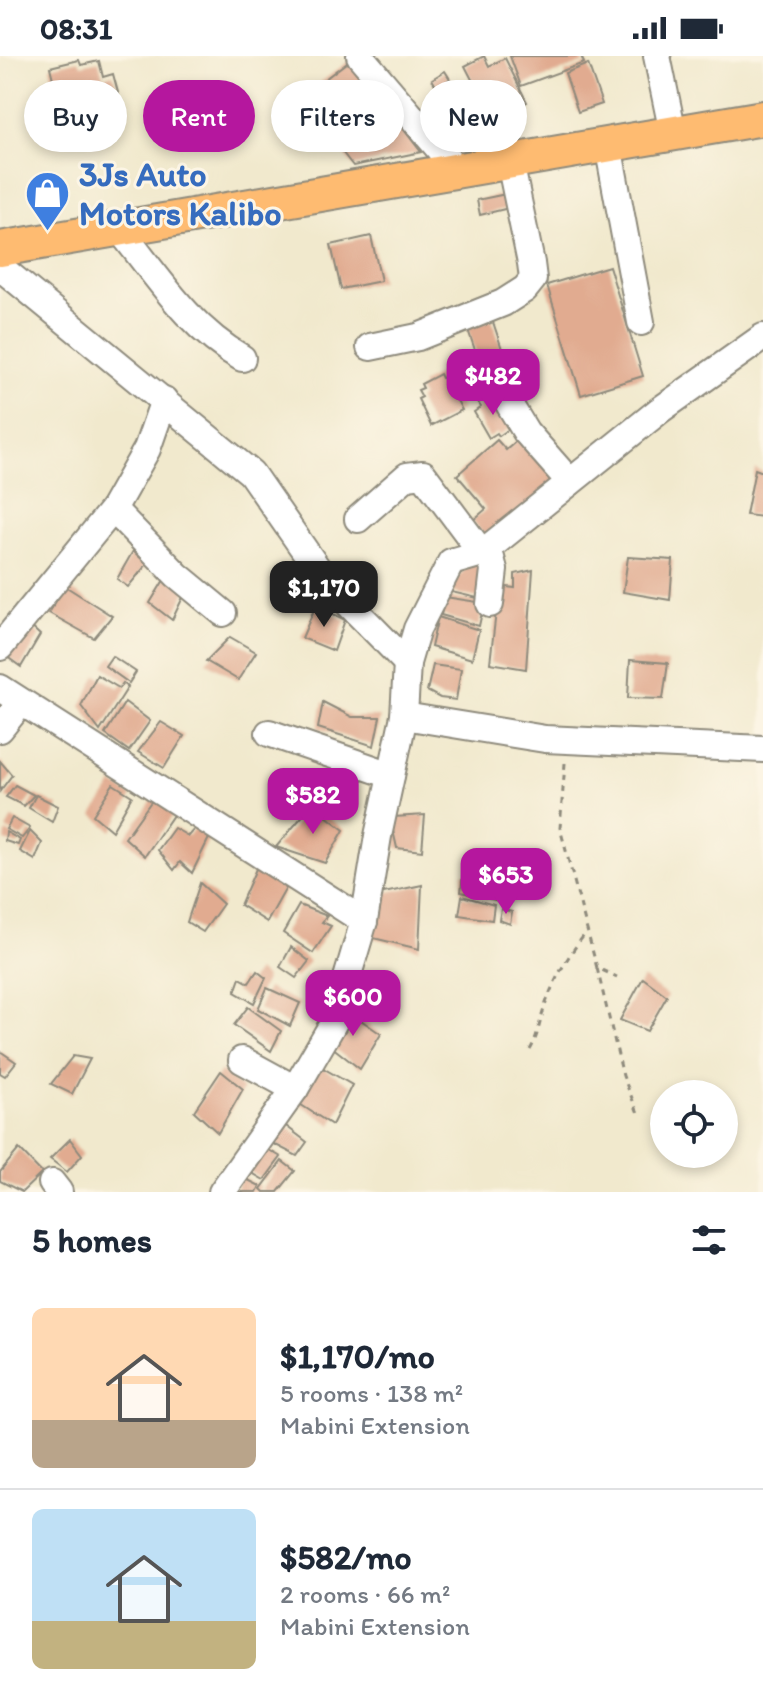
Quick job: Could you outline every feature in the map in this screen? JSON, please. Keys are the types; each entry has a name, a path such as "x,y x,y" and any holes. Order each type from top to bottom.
{"main road":[{"path":"0,249 763,118"}],"street":[{"path":"360,56 458,171"},
{"path":"657,56 673,133"},
{"path":"608,145 641,322"},
{"path":"370,347 418,337 503,303 525,289 533,279 510,162"},
{"path":"120,230 190,318 219,345 242,358"},
{"path":"0,267 251,473 317,568 407,663"},
{"path":"222,1192 295,1089 334,1022 364,921 404,716 407,663 417,629 451,562 482,553 660,410 763,337"},
{"path":"0,647 113,509 147,449 164,400"},
{"path":"509,404 526,432 570,482"},
{"path":"358,519 407,476 423,474 482,553 491,558 494,564 490,604"},
{"path":"113,509 177,575 223,613"},
{"path":"0,729 10,696 364,921"},
{"path":"404,716 545,739 763,749"},
{"path":"269,733 391,775"},
{"path":"242,1060 295,1089"}],"path":[{"path":"545,739 565,760 560,828 623,1076 638,1113"},
{"path":"530,1050 540,1032 543,1012 558,974 586,933"},
{"path":"597,968 617,977"}],"building":[{"path":"484,56 489,66 505,58 516,80 472,80 465,66"},
{"path":"510,56 581,56 584,63 527,84 527,80 519,80"},
{"path":"79,60 81,65 99,61 103,77 113,74 115,80 53,80 50,67"},
{"path":"350,60 365,80 324,80"},
{"path":"588,64 602,104 578,112 565,73"},
{"path":"445,71 450,79 433,80"},
{"path":"404,130 421,152 353,166 342,152 404,152"},
{"path":"506,194 509,208 480,215 477,200"},
{"path":"371,236 381,281 341,289 331,245"},
{"path":"609,266 643,376 581,395 547,285"},
{"path":"492,319 513,382 489,390 467,327"},
{"path":"440,374 442,378 445,377 462,410 431,426 418,399 422,397 418,390 423,388 421,384"},
{"path":"494,393 497,398 499,396 512,427 499,436 497,433 489,438 474,412 481,407 478,403 485,399 487,403 491,401 488,397"},
{"path":"521,437 558,479 489,540 472,521 486,509 457,475 497,440 506,450"},
{"path":"755,469 763,472 763,517 746,515"},
{"path":"133,551 147,564 128,587 117,579"},
{"path":"628,557 673,560 670,600 623,592"},
{"path":"473,559 485,566 486,600 447,591"},
{"path":"533,570 526,669 490,663 499,586 515,588 515,574"},
{"path":"167,575 187,589 172,620 150,603"},
{"path":"65,586 112,616 94,638 49,613"},
{"path":"445,597 484,603 479,626 441,615"},
{"path":"316,605 345,620 334,651 302,638"},
{"path":"438,617 479,630 472,659 431,647"},
{"path":"28,624 40,635 21,667 6,656"},
{"path":"230,637 256,652 238,680 206,661"},
{"path":"112,656 136,672 129,683 105,666"},
{"path":"630,660 668,663 663,699 628,698"},
{"path":"433,665 461,669 456,700 440,698 427,691"},
{"path":"97,675 119,688 123,683 128,687 100,731 81,706"},
{"path":"125,702 150,721 129,751 105,734"},
{"path":"323,702 352,717 380,717 374,746 318,728"},
{"path":"161,722 184,736 164,768 138,752"},
{"path":"0,761 12,775 0,791"},
{"path":"113,784 132,796 112,831 93,815"},
{"path":"15,785 34,795 24,806 6,797"},
{"path":"36,795 58,806 52,822 29,808"},
{"path":"155,796 173,815 145,856 125,838"},
{"path":"312,805 344,830 325,863 276,847"},
{"path":"425,815 422,851 397,848 392,826 394,817"},
{"path":"12,818 30,828 22,838 6,829"},
{"path":"174,828 188,836 195,828 209,838 192,873 180,862 174,870 158,850"},
{"path":"30,831 42,843 35,860 20,851"},
{"path":"6,832 20,840 18,845 5,841"},
{"path":"259,862 291,879 267,922 240,905"},
{"path":"463,873 505,884 504,902 461,892"},
{"path":"200,883 223,904 203,932 187,922"},
{"path":"422,885 419,949 365,936 374,895"},
{"path":"462,896 494,905 492,920 459,915"},
{"path":"299,905 327,916 322,922 331,926 313,953 283,933"},
{"path":"501,909 512,912 510,924 499,920"},
{"path":"291,947 309,961 296,978 280,967"},
{"path":"257,971 266,978 254,1003 235,992 240,978 249,983"},
{"path":"643,978 667,996 647,1031 620,1020"},
{"path":"267,988 300,1003 290,1026 258,1009"},
{"path":"248,1007 281,1031 271,1051 234,1025"},
{"path":"342,1007 381,1034 360,1069 327,1043"},
{"path":"0,1051 16,1062 5,1076 0,1073"},
{"path":"73,1056 90,1059 72,1094 51,1084"},
{"path":"316,1064 352,1085 332,1125 295,1101"},
{"path":"221,1071 243,1089 218,1133 194,1111"},
{"path":"282,1123 307,1142 297,1156 268,1141"},
{"path":"70,1139 82,1155 67,1172 50,1159"},
{"path":"260,1145 281,1157 264,1180 247,1170"},
{"path":"19,1149 42,1173 22,1192 0,1181 0,1172"},
{"path":"282,1161 295,1171 278,1192 264,1192 261,1189"},
{"path":"242,1177 260,1186 257,1192 234,1192"}],"place":[{"name":"3Js Auto Motors Kalibo","path":"48,233"}]}
